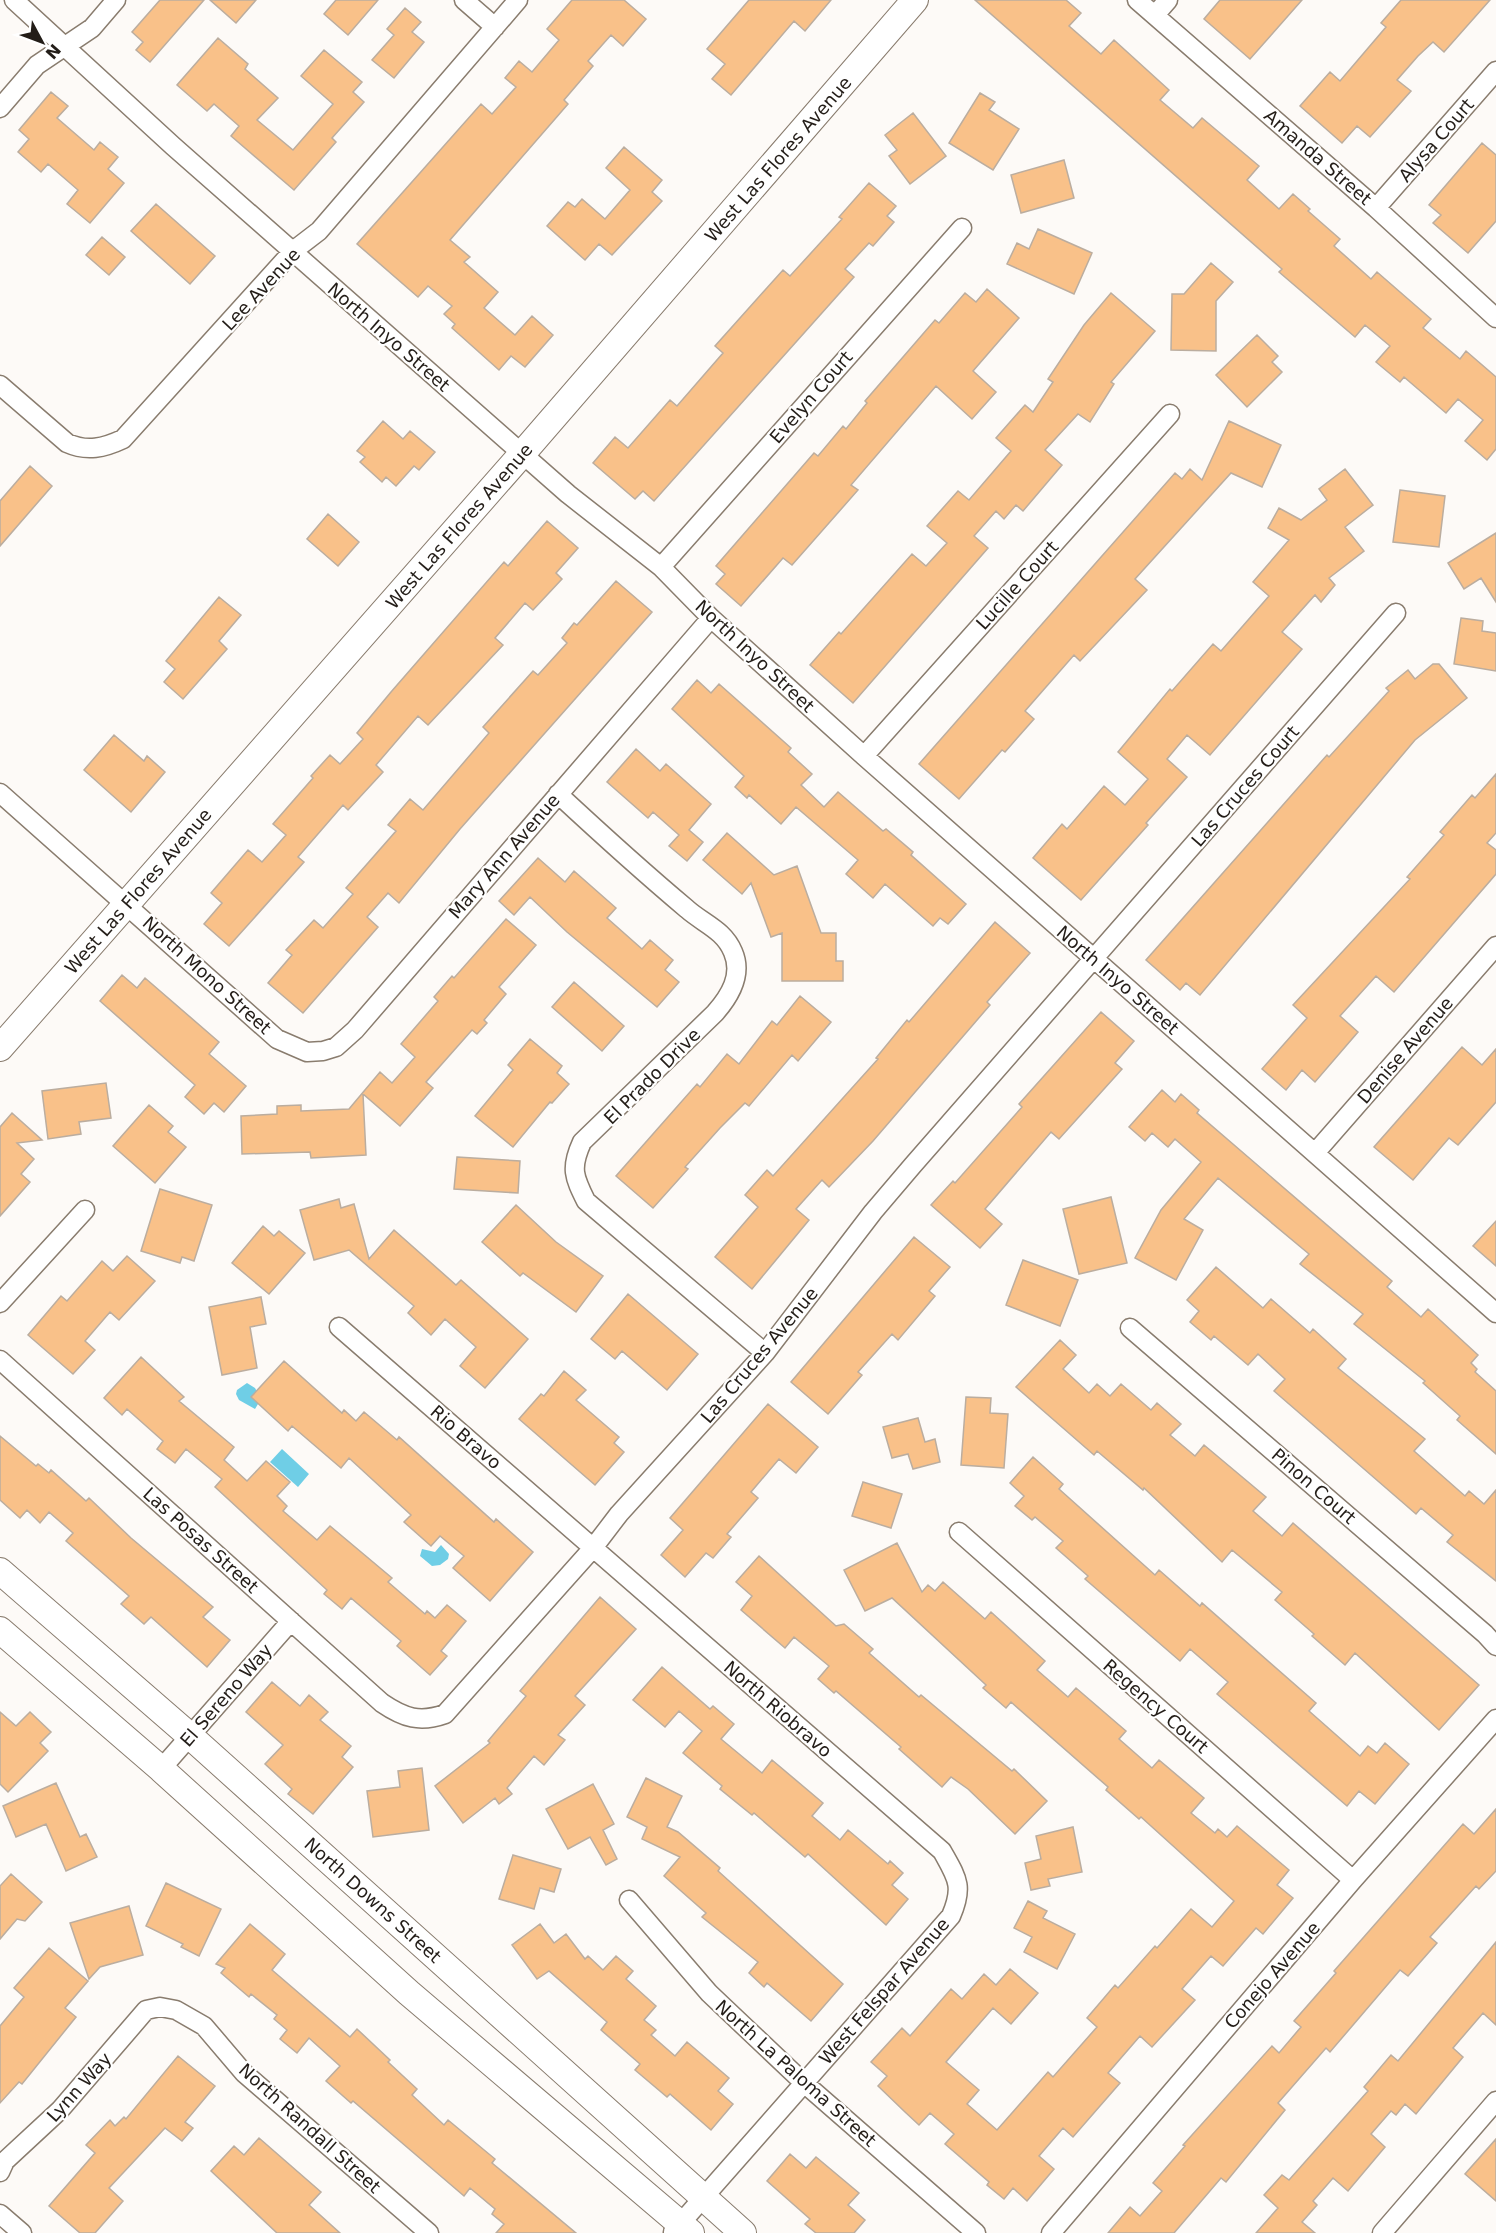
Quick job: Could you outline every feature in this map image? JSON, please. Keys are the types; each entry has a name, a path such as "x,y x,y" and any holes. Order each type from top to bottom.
{"main road":[{"name":"West Las Flores Avenue","path":"0,1048 522,454 915,0"},
{"name":"North Downs Street","path":"0,1571 190,1736 743,2233"},
{"path":"0,1630 161,1769 409,1993 681,2230"}],"street":[{"name":"North Inyo Street","path":"14,0 68,47 173,146 522,454 568,494 661,567 711,618 864,756 1496,1313"},
{"path":"0,108 37,65 68,47 92,28 116,0"},
{"path":"464,0 495,27"},
{"name":"Lee Avenue","path":"0,385 67,443 79,448 108,446 123,439 293,251 319,231 518,0"},
{"name":"Amanda Street","path":"1137,0 1376,208 1496,318"},
{"path":"1155,15 1168,0"},
{"name":"Alysa Court","path":"1376,208 1496,71"},
{"name":"Evelyn Court","path":"661,567 962,228"},
{"name":"Lucille Court","path":"864,756 1170,414"},
{"name":"Las Cruces Court","path":"1094,959 1396,613"},
{"name":"Mary Ann Avenue","path":"277,1039 307,1052 323,1051 336,1047 355,1030 711,618"},
{"name":"North Mono Street","path":"0,793 127,903 277,1039"},
{"name":"El Prado Drive","path":"558,794 690,912 723,934 734,953 737,975 730,997 582,1142 574,1160 575,1179 586,1202 765,1353"},
{"name":"Denise Avenue","path":"1315,1153 1496,946"},
{"name":"Las Cruces Avenue","path":"405,1716 414,1720 432,1719 453,1707 593,1548 619,1514 765,1353 873,1212 1094,959"},
{"path":"0,1303 85,1210"},
{"name":"Rio Bravo","path":"339,1327 593,1548"},
{"name":"Pinon Court","path":"1130,1328 1485,1634 1496,1646"},
{"name":"Las Posas Street","path":"0,1360 382,1703 405,1716"},
{"name":"Regency Court","path":"959,1533 1353,1880"},
{"name":"North Riobravo","path":"593,1548 942,1851 956,1876"},
{"name":"El Sereno Way","path":"161,1769 291,1621"},
{"name":"Conejo Avenue","path":"1051,2233 1353,1880 1496,1719"},
{"name":"West Felspar Avenue","path":"681,2230 703,2197 951,1916 959,1898 956,1876"},
{"name":"North La Paloma Street","path":"629,1900 709,1994 804,2083 976,2233"},
{"name":"Lynn Way","path":"0,2172 4,2161 60,2110 146,2010 160,2007"},
{"name":"North Randall Street","path":"160,2007 176,2010 204,2026 244,2073 429,2233"},
{"path":"1386,2232 1496,2101"},
{"path":"0,2214 22,2233"}],"water":[{"path":"247,1383 255,1388 261,1399 255,1409 239,1400 236,1394 237,1390"},
{"path":"282,1449 309,1474 298,1487 270,1462"},
{"path":"441,1545 449,1554 448,1559 440,1565 432,1566 420,1556 422,1549 435,1552"}],"building":[{"path":"160,0 204,0 150,62 136,50 143,42 132,32"},
{"path":"210,0 256,0 236,23"},
{"path":"336,0 378,0 348,35 324,14"},
{"path":"572,0 624,0 646,19 623,46 611,35 588,61 593,66 564,100 568,104 450,240 470,257 464,262 498,292 484,308 515,335 532,316 553,335 525,367 511,356 499,370 452,328 455,324 444,314 452,306 428,286 418,297 357,244 481,104 492,114 516,87 505,78 519,61 532,72 559,40 547,29"},
{"path":"749,0 831,0 805,31 794,21 731,95 712,79 725,64 707,49"},
{"path":"975,0 1066,0 1081,13 1069,26 1101,54 1114,40 1169,90 1160,100 1193,128 1202,118 1259,166 1247,180 1279,209 1293,194 1310,209 1308,211 1340,239 1334,246 1371,279 1377,272 1431,319 1423,328 1460,359 1466,351 1496,377 1496,449 1487,460 1465,441 1483,420 1458,399 1446,413 1404,377 1400,382 1376,362 1390,346 1365,325 1355,337 1279,272 1282,269"},
{"path":"1220,0 1302,0 1250,59 1204,19"},
{"path":"1401,0 1490,0 1444,52 1433,42 1418,56 1397,80 1411,91 1370,137 1357,126 1342,143 1300,106 1330,72 1340,81 1386,27 1381,23"},
{"path":"405,8 421,22 412,32 424,42 394,78 372,60 394,35 387,29"},
{"path":"218,38 248,64 245,69 278,98 257,120 293,150 333,104 301,76 324,50 362,82 353,92 364,102 332,138 336,142 294,190 231,136 239,126 214,104 207,111 177,85"},
{"path":"51,92 68,106 57,118 94,150 100,142 118,157 108,169 124,183 90,223 67,204 78,190 48,164 41,172 18,152 29,139 19,130"},
{"path":"980,93 995,102 989,110 1019,129 993,170 949,143"},
{"path":"913,113 946,156 910,184 889,156 897,150 885,135"},
{"path":"1482,143 1496,155 1496,221 1468,253 1433,223 1441,215 1429,205"},
{"path":"624,147 662,180 652,192 662,201 612,255 599,244 585,260 547,226 568,202 575,207 582,199 605,219 630,190 606,168"},
{"path":"1064,160 1074,198 1021,213 1011,175"},
{"path":"869,183 896,206 887,216 894,222 873,246 869,243 845,269 854,277 654,501 643,491 635,499 593,463 615,437 628,448 670,400 677,406 723,353 715,346 783,270 790,276 842,219 839,217"},
{"path":"156,204 215,256 190,284 131,231"},
{"path":"1038,229 1092,253 1074,294 1007,264 1017,243 1029,249"},
{"path":"102,237 125,257 109,275 86,255"},
{"path":"1211,263 1233,282 1216,301 1216,351 1171,350 1172,294 1184,294"},
{"path":"987,289 1019,318 973,371 996,392 972,419 936,386 851,485 858,490 792,565 783,558 741,606 716,584 725,574 716,566 814,453 818,456 843,426 846,429 867,403 865,401 935,320 939,323 965,293 976,302"},
{"path":"1111,293 1155,331 1111,382 1114,384 1090,422 1078,414 1045,450 1062,465 1023,511 1016,505 1004,519 996,511 974,536 988,548 853,703 810,665 839,632 841,634 912,554 926,566 947,543 927,526 958,491 969,500 1011,451 996,438 1025,405 1033,412 1053,382 1048,379 1084,325"},
{"path":"1257,335 1278,356 1272,362 1282,372 1247,407 1216,375"},
{"path":"383,421 403,439 410,431 435,452 419,470 414,466 396,486 386,477 382,482 360,462 365,457 357,451"},
{"path":"1229,421 1281,445 1262,487 1231,473 1135,579 1147,590 1080,661 1074,655 1025,711 1034,719 1005,752 1002,750 959,799 919,764 1175,473 1182,479 1190,469 1202,480"},
{"path":"30,466 52,486 0,546 0,501"},
{"path":"1345,469 1373,505 1345,527 1364,551 1329,578 1335,585 1321,602 1315,595 1282,632 1302,649 1210,755 1187,735 1167,759 1187,777 1081,900 1033,858 1062,824 1067,829 1104,786 1125,805 1148,779 1118,752 1170,689 1172,691 1213,644 1221,651 1269,596 1253,582 1289,540 1268,528 1279,508 1301,520 1327,500 1319,489"},
{"path":"1400,490 1445,496 1439,547 1393,542"},
{"path":"328,514 359,542 338,566 307,539"},
{"path":"547,521 578,548 556,573 562,579 533,610 525,603 495,638 503,645 428,725 418,716 376,765 383,772 348,810 343,805 298,857 304,862 229,946 204,924 222,903 211,893 248,850 262,862 286,835 273,824 313,778 311,776 330,755 340,764 363,739 357,733 391,692 504,562 508,566"},
{"path":"1496,533 1496,602 1481,578 1464,589 1448,563"},
{"path":"616,581 652,612 460,829 399,903 388,893 367,917 378,927 303,1013 268,983 292,955 286,950 314,920 323,928 353,894 346,888 396,831 388,825 410,799 423,810 489,733 483,727 533,671 538,675 567,643 562,638 574,623 577,625"},
{"path":"219,597 241,615 219,641 227,649 183,699 164,682 175,669 166,661"},
{"path":"1461,618 1483,621 1482,631 1496,633 1496,671 1454,664"},
{"path":"1433,664 1439,664 1467,698 1415,740 1200,995 1186,983 1180,990 1146,960 1327,755 1329,757 1389,691 1386,688 1408,670 1415,679"},
{"path":"697,680 711,693 719,684 791,748 788,752 812,774 801,785 824,807 838,792 883,831 886,829 913,852 911,855 966,904 948,924 940,918 933,926 885,884 873,898 846,874 858,860 796,807 781,824 749,795 747,798 735,787 744,776 672,709"},
{"path":"114,735 144,761 147,756 165,772 131,812 84,770"},
{"path":"636,749 660,771 666,764 711,804 689,830 703,842 687,861 669,846 679,835 653,812 648,818 607,782"},
{"path":"1496,774 1496,833 1487,843 1496,850 1496,874 1394,992 1376,976 1340,1016 1358,1032 1315,1082 1302,1070 1286,1090 1262,1069 1307,1018 1293,1005 1410,879 1407,877 1444,835 1440,832 1472,795 1475,798"},
{"path":"727,833 774,875 797,866 821,933 836,933 836,961 843,961 843,981 782,981 782,933 771,937 751,883 742,894 703,860"},
{"path":"538,858 565,882 574,871 616,908 607,918 642,949 650,940 673,960 665,970 679,982 657,1007 567,932 530,897 514,915 499,901"},
{"path":"506,919 536,945 499,987 506,994 484,1020 487,1023 477,1034 472,1030 426,1082 433,1088 400,1126 363,1094 366,1155 311,1158 310,1152 242,1154 241,1116 277,1114 277,1106 301,1105 301,1111 349,1109 380,1072 392,1083 415,1057 401,1044 438,1001 434,997 452,976 454,978"},
{"path":"995,922 1030,953 987,1002 990,1005 873,1141 829,1187 822,1180 796,1209 809,1220 752,1289 715,1257 758,1207 745,1195 767,1170 773,1176 878,1059 876,1058 907,1020 909,1022"},
{"path":"122,975 137,988 145,978 219,1042 209,1054 246,1086 224,1112 214,1103 204,1114 185,1097 195,1085 100,1001"},
{"path":"574,982 624,1026 602,1051 552,1007"},
{"path":"800,996 831,1022 798,1061 792,1055 749,1106 745,1103 720,1128 653,1208 616,1176 697,1084 700,1087 727,1054 739,1064 772,1021 777,1025"},
{"path":"1101,1012 1134,1041 1115,1063 1122,1069 1059,1139 1051,1132 985,1209 1002,1224 980,1248 931,1205 953,1181 955,1183 1022,1107 1019,1104"},
{"path":"530,1039 562,1066 557,1073 569,1084 552,1103 550,1102 513,1147 475,1116 513,1070 508,1065"},
{"path":"1462,1047 1482,1065 1496,1049 1496,1102 1458,1145 1449,1138 1413,1180 1374,1147"},
{"path":"106,1083 111,1118 79,1122 81,1134 48,1139 42,1091"},
{"path":"1162,1090 1175,1102 1181,1094 1199,1110 1197,1113 1392,1281 1387,1287 1421,1317 1428,1309 1478,1355 1471,1363 1477,1369 1475,1372 1496,1391 1496,1454 1457,1420 1460,1416 1423,1383 1425,1381 1354,1324 1363,1314 1300,1264 1309,1254 1218,1178 1184,1219 1203,1230 1176,1280 1135,1258 1161,1210 1201,1162 1175,1139 1168,1147 1152,1133 1145,1141 1129,1127"},
{"path":"149,1105 173,1126 168,1132 186,1147 155,1183 113,1146"},
{"path":"12,1113 42,1140 17,1143 34,1159 21,1174 30,1182 0,1216 0,1127"},
{"path":"457,1157 520,1161 518,1193 454,1189"},
{"path":"160,1189 212,1205 194,1261 182,1257 180,1263 141,1251"},
{"path":"1111,1197 1127,1263 1079,1274 1063,1209"},
{"path":"339,1199 341,1208 354,1204 369,1259 394,1230 456,1285 461,1280 528,1339 485,1388 460,1366 476,1347 445,1319 431,1335 408,1313 414,1306 349,1250 314,1260 300,1210"},
{"path":"516,1205 556,1242 603,1276 576,1312 523,1273 520,1276 482,1242"},
{"path":"1496,1221 1496,1266 1473,1246"},
{"path":"263,1226 274,1236 279,1231 305,1253 269,1294 232,1263"},
{"path":"914,1237 950,1267 929,1291 935,1296 898,1340 892,1334 858,1372 862,1375 828,1414 791,1382"},
{"path":"127,1256 155,1281 119,1320 110,1312 85,1341 95,1350 73,1374 28,1335 61,1296 67,1301 102,1261 113,1271"},
{"path":"1023,1260 1078,1280 1060,1326 1006,1305"},
{"path":"1216,1267 1263,1308 1271,1299 1310,1333 1313,1329 1346,1359 1338,1368 1425,1439 1414,1451 1465,1496 1469,1491 1484,1504 1496,1490 1496,1581 1447,1542 1453,1535 1421,1508 1416,1514 1274,1391 1285,1379 1258,1354 1248,1365 1214,1336 1211,1340 1190,1322 1199,1311 1187,1300"},
{"path":"628,1294 698,1354 667,1390 622,1351 615,1359 591,1339"},
{"path":"261,1297 266,1324 250,1327 257,1368 222,1375 209,1307"},
{"path":"1060,1340 1076,1355 1063,1369 1089,1393 1097,1384 1110,1396 1121,1384 1151,1410 1157,1403 1181,1424 1170,1435 1195,1456 1204,1445 1266,1497 1253,1511 1282,1536 1293,1523 1479,1685 1439,1730 1355,1653 1345,1665 1275,1600 1282,1592 1232,1550 1222,1562 1144,1488 1143,1490 1097,1451 1094,1455 1016,1387"},
{"path":"141,1357 184,1397 179,1401 234,1447 224,1460 247,1481 266,1461 290,1482 277,1496 287,1506 283,1511 317,1540 330,1526 392,1578 388,1582 425,1614 427,1611 435,1618 447,1605 466,1621 441,1651 447,1656 430,1675 397,1646 401,1641 351,1598 342,1609 324,1594 327,1590 215,1487 222,1479 186,1449 175,1463 157,1449 163,1441 127,1409 122,1415 104,1398"},
{"path":"284,1361 342,1413 344,1410 356,1421 364,1412 397,1440 399,1437 494,1522 496,1519 533,1552 490,1601 453,1568 464,1556 440,1536 431,1546 404,1522 411,1515 349,1458 341,1468 292,1426 288,1431 251,1397"},
{"path":"564,1371 586,1390 576,1400 619,1437 614,1443 624,1452 595,1485 519,1419 541,1394 544,1396"},
{"path":"966,1397 991,1398 990,1413 1008,1414 1004,1468 961,1465"},
{"path":"768,1404 818,1447 796,1473 779,1459 751,1492 758,1498 727,1534 731,1537 713,1558 706,1553 685,1577 661,1555 683,1530 670,1518"},
{"path":"918,1418 925,1442 935,1439 940,1462 913,1469 908,1454 892,1458 883,1427"},
{"path":"0,1436 36,1466 38,1464 49,1473 51,1470 86,1501 89,1498 131,1538 213,1607 203,1617 230,1640 207,1667 151,1617 144,1624 121,1604 129,1596 66,1541 73,1533 49,1512 40,1523 27,1510 20,1518 0,1500"},
{"path":"1033,1457 1063,1484 1059,1489 1155,1575 1159,1570 1200,1606 1202,1603 1316,1703 1309,1711 1360,1756 1368,1746 1377,1753 1385,1743 1409,1764 1375,1804 1359,1791 1347,1806 1217,1694 1228,1682 1190,1649 1180,1661 1085,1579 1088,1576 1056,1548 1063,1541 1035,1517 1032,1520 1015,1506 1024,1496 1010,1483"},
{"path":"863,1482 902,1494 891,1528 852,1516"},
{"path":"897,1543 922,1592 928,1585 935,1591 943,1582 985,1619 991,1612 1045,1661 1037,1670 1068,1697 1076,1688 1126,1731 1119,1739 1152,1768 1159,1760 1204,1798 1191,1813 1215,1833 1218,1829 1227,1837 1237,1826 1289,1870 1277,1885 1293,1898 1263,1934 1256,1928 1223,1966 1211,1956 1182,1989 1195,2000 1152,2047 1140,2036 1108,2073 1120,2083 1073,2137 1063,2128 1039,2156 1054,2169 1027,2201 1013,2188 1004,2199 987,2185 989,2182 945,2144 954,2134 930,2113 919,2125 878,2086 887,2076 871,2062 902,2028 910,2036 951,1989 962,1999 984,1974 996,1985 1010,1969 1038,1993 1011,2024 993,2008 946,2062 979,2090 967,2104 997,2130 1048,2072 1053,2077 1097,2027 1087,2018 1115,1985 1118,1988 1191,1909 1212,1927 1234,1901 1141,1817 1139,1819 1106,1790 1108,1787 1011,1702 1006,1708 983,1688 986,1685 892,1598 865,1611 844,1570"},
{"path":"759,1556 836,1626 844,1624 873,1649 869,1653 919,1697 921,1695 1012,1771 1014,1769 1047,1801 1015,1834 968,1789 951,1777 942,1787 899,1749 901,1747 836,1691 834,1693 818,1679 829,1666 794,1637 785,1648 741,1610 752,1596 736,1582"},
{"path":"600,1597 636,1629 575,1696 585,1705 558,1735 565,1740 544,1765 534,1756 507,1788 512,1794 499,1804 495,1798 463,1823 435,1786 490,1743 488,1741 526,1696 520,1691"},
{"path":"662,1667 710,1709 713,1706 734,1724 721,1739 762,1773 772,1760 823,1803 812,1816 840,1840 848,1830 888,1864 890,1861 903,1873 892,1885 908,1899 886,1925 808,1854 805,1857 754,1813 752,1815 720,1789 722,1786 683,1753 702,1731 679,1711 665,1727 633,1700"},
{"path":"272,1682 300,1706 309,1695 328,1712 320,1720 351,1746 342,1757 353,1767 313,1814 288,1794 292,1789 265,1764 283,1745 246,1712"},
{"path":"0,1712 16,1726 30,1712 51,1732 40,1743 48,1751 8,1792 0,1784"},
{"path":"422,1768 429,1830 373,1837 367,1791 400,1787 398,1771"},
{"path":"646,1778 682,1796 667,1827 678,1832 720,1868 718,1871 843,1984 811,2021 767,1983 764,1987 749,1973 758,1962 702,1917 706,1913 664,1876 680,1857 642,1839 647,1827 627,1817"},
{"path":"56,1783 80,1837 86,1834 97,1857 66,1871 46,1824 16,1837 3,1806"},
{"path":"593,1784 614,1824 603,1830 617,1859 606,1865 590,1837 568,1849 546,1809"},
{"path":"1496,1809 1496,1871 1479,1889 1476,1886 1430,1937 1437,1943 1408,1976 1400,1970 1330,2052 1326,2048 1278,2103 1285,2110 1226,2182 1221,2178 1174,2233 1108,2233 1130,2207 1140,2216 1162,2191 1153,2183 1185,2146 1183,2145 1272,2046 1279,2053 1301,2027 1294,2021 1336,1973 1334,1971 1463,1824 1474,1834"},
{"path":"1073,1827 1082,1872 1048,1879 1050,1886 1031,1890 1025,1863 1041,1859 1036,1836"},
{"path":"513,1855 561,1869 554,1892 540,1888 534,1909 499,1899"},
{"path":"11,1874 42,1902 25,1921 17,1919 0,1939 0,1886"},
{"path":"166,1883 221,1909 199,1956 181,1947 183,1944 146,1926"},
{"path":"1028,1901 1047,1911 1043,1918 1075,1934 1057,1969 1024,1952 1032,1937 1014,1928"},
{"path":"129,1906 143,1955 100,1967 89,1979 70,1923"},
{"path":"250,1924 285,1954 272,1970 350,2037 357,2029 417,2089 412,2095 444,2125 448,2120 495,2159 492,2163 576,2233 496,2233 504,2224 492,2214 495,2209 470,2188 464,2196 353,2101 351,2103 326,2081 340,2066 309,2038 297,2053 280,2039 287,2030 274,2019 277,2015 251,1994 249,1997 221,1973 225,1968 216,1964"},
{"path":"540,1924 554,1943 566,1934 585,1959 588,1956 603,1970 616,1956 633,1971 626,1979 656,2006 644,2020 656,2030 651,2035 675,2056 687,2042 729,2078 718,2091 733,2104 711,2130 670,2094 667,2097 635,2070 640,2064 601,2030 607,2022 549,1971 537,1979 512,1945"},
{"path":"1496,1942 1496,2025 1483,2013 1453,2048 1463,2057 1416,2114 1405,2104 1396,2115 1391,2111 1371,2134 1385,2147 1348,2191 1333,2178 1313,2201 1317,2205 1302,2222 1315,2233 1256,2233 1278,2208 1264,2195 1282,2175 1289,2180 1368,2091 1364,2087 1391,2055 1398,2061"},
{"path":"49,1948 88,1981 65,2008 76,2017 22,2084 19,2082 0,2103 0,2026 24,1997 14,1988"},
{"path":"178,2056 215,2086 185,2122 193,2128 182,2141 165,2128 109,2188 123,2201 95,2233 80,2233 49,2206 95,2153 86,2145 110,2120 115,2126 124,2117 126,2119"},
{"path":"259,2138 321,2192 309,2205 340,2233 277,2233 211,2171 234,2146 244,2155"},
{"path":"1496,2139 1496,2201 1465,2174"},
{"path":"790,2154 806,2168 816,2157 859,2193 848,2205 865,2220 854,2233 816,2233 805,2224 810,2219 767,2181"}]}
